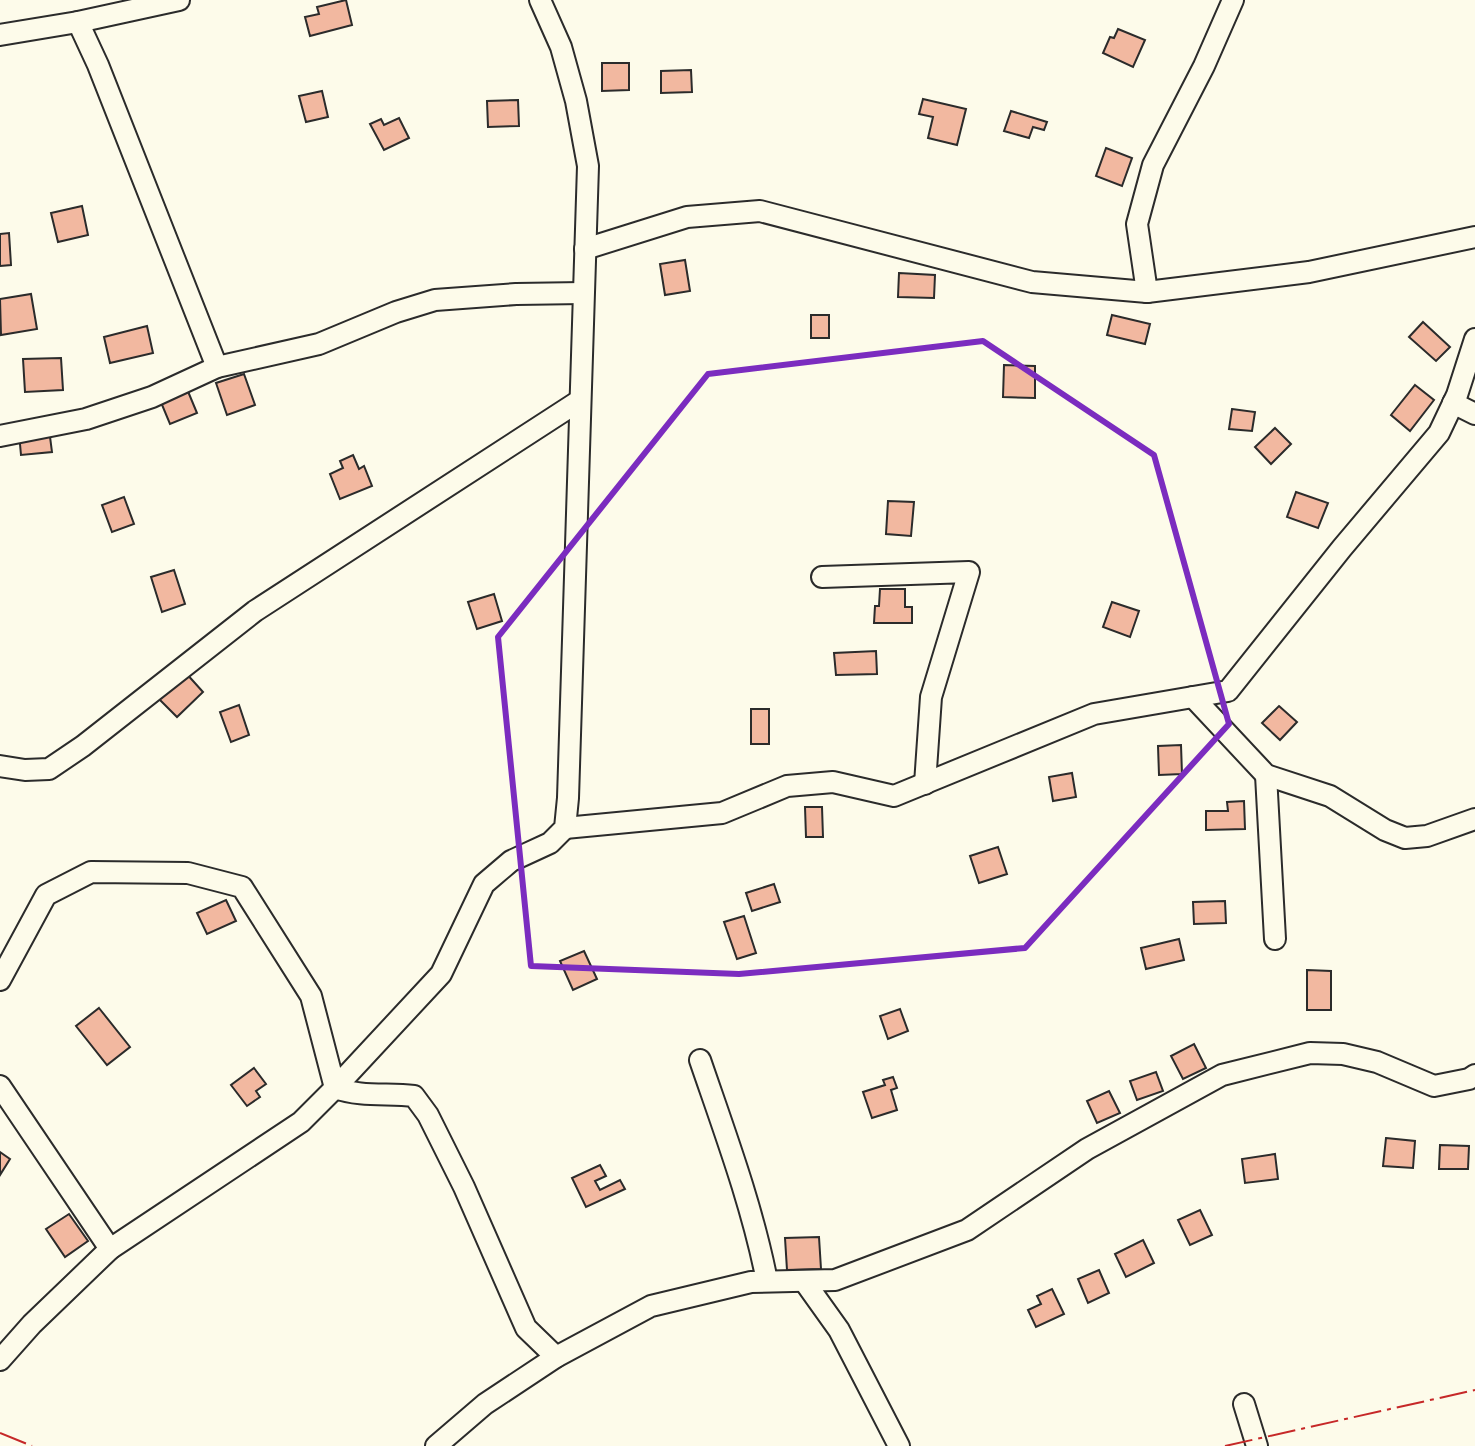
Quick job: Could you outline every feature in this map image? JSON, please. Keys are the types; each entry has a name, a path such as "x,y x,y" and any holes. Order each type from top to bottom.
{"street":[{"path":"0,35 179,0"},
{"path":"0,1360 32,1324 110,1249 301,1122 441,974 484,884 511,861 550,843 565,828 588,166 576,101 561,47 540,0"},
{"path":"1147,292 1137,224 1153,165 1204,66 1233,0"},
{"path":"78,22 98,65 217,367"},
{"path":"585,249 687,217 760,211 1032,282 1147,292 1309,272 1475,237"},
{"path":"0,436 86,419 152,397 217,367 319,344 396,312 435,300 583,293"},
{"path":"565,828 722,813 787,786 833,782 894,796 1094,714 1228,691 1439,433 1475,339"},
{"path":"0,766 25,770 49,769 83,746 255,611 579,401"},
{"path":"1453,403 1475,414"},
{"path":"822,577 969,572 931,697 925,784"},
{"path":"1193,697 1266,775 1330,796 1385,830 1405,838 1427,836 1475,819"},
{"path":"1266,775 1275,939"},
{"path":"0,980 46,895 91,872 188,873 242,887 311,996 335,1088"},
{"path":"436,1446 485,1404 556,1357 651,1306 751,1282 835,1280 967,1230 1087,1149 1222,1075 1310,1053 1343,1054 1377,1062 1434,1086 1475,1075"},
{"path":"700,1060 737,1165 767,1281"},
{"path":"0,1086 110,1249"},
{"path":"335,1088 356,1095 414,1096 428,1115 464,1187 526,1328 556,1357"},
{"path":"804,1281 839,1330 899,1446"},
{"path":"1244,1404 1257,1446"}],"highlighted area":[{"path":"983,341 1154,455 1229,724 1025,948 739,974 531,966 498,637 708,374"}],"building":[{"path":"346,0 352,25 310,36 305,17 319,14 317,7"},
{"path":"1118,29 1145,40 1133,67 1103,53 1110,37 1114,38"},
{"path":"602,63 629,63 629,90 602,91"},
{"path":"691,70 692,92 661,93 661,71"},
{"path":"322,91 328,117 306,122 299,96"},
{"path":"923,99 966,109 957,145 928,138 933,117 919,114"},
{"path":"518,100 519,126 488,127 487,101"},
{"path":"1011,111 1047,122 1044,130 1033,127 1029,138 1004,131"},
{"path":"399,118 409,138 384,150 370,124 381,119 384,125"},
{"path":"1106,148 1132,158 1122,186 1096,176"},
{"path":"82,206 88,235 58,242 51,213"},
{"path":"9,233 11,265 0,266 0,234"},
{"path":"685,260 690,291 665,295 660,264"},
{"path":"899,273 935,275 934,298 898,297"},
{"path":"31,294 37,329 1,335 0,299"},
{"path":"811,315 829,315 829,338 811,338"},
{"path":"1112,315 1150,324 1145,344 1107,335"},
{"path":"1423,322 1450,347 1436,361 1409,337"},
{"path":"147,326 153,353 110,363 104,337"},
{"path":"61,358 63,390 25,392 23,359"},
{"path":"1004,365 1035,366 1035,398 1003,397"},
{"path":"244,374 255,405 227,415 216,383"},
{"path":"1415,385 1434,400 1410,431 1391,415"},
{"path":"187,389 197,413 170,424 160,400"},
{"path":"1232,409 1255,412 1252,431 1229,429"},
{"path":"1275,428 1291,444 1271,464 1255,447"},
{"path":"49,429 52,452 21,455 19,433"},
{"path":"353,455 359,469 364,466 372,486 340,499 330,474 343,468 340,461"},
{"path":"1296,492 1328,503 1318,528 1287,517"},
{"path":"124,497 134,524 112,532 102,505"},
{"path":"888,501 914,502 911,536 886,534"},
{"path":"174,570 185,604 162,612 151,577"},
{"path":"880,589 905,589 905,607 912,607 912,623 874,623"},
{"path":"494,594 502,621 477,629 468,602"},
{"path":"1112,602 1139,611 1130,637 1103,627"},
{"path":"876,651 877,674 836,675 834,653"},
{"path":"185,672 203,692 177,717 158,698"},
{"path":"239,705 249,735 231,742 220,712"},
{"path":"1279,706 1297,722 1280,740 1262,723"},
{"path":"751,709 769,709 769,744 751,744"},
{"path":"1181,745 1182,774 1159,775 1158,746"},
{"path":"1072,773 1076,797 1053,801 1049,777"},
{"path":"1244,801 1245,829 1206,830 1206,811 1228,811 1227,802"},
{"path":"805,807 822,807 823,837 806,837"},
{"path":"998,847 1007,874 979,883 970,856"},
{"path":"774,884 780,902 752,911 746,893"},
{"path":"226,900 236,921 207,934 197,913"},
{"path":"1225,901 1226,923 1194,924 1193,902"},
{"path":"744,916 756,953 737,959 724,922"},
{"path":"1179,939 1184,960 1146,969 1141,948"},
{"path":"584,951 597,979 573,990 560,961"},
{"path":"1307,970 1331,971 1331,1010 1307,1010"},
{"path":"99,1008 130,1047 107,1065 76,1026"},
{"path":"900,1009 908,1031 888,1039 880,1016"},
{"path":"1194,1044 1206,1068 1183,1079 1171,1056"},
{"path":"254,1068 266,1084 256,1091 260,1097 247,1106 231,1085"},
{"path":"1156,1072 1163,1091 1137,1100 1130,1081"},
{"path":"893,1077 897,1088 891,1090 897,1110 872,1118 863,1092 885,1085 883,1080"},
{"path":"1109,1091 1120,1113 1097,1123 1087,1101"},
{"path":"1386,1138 1415,1141 1413,1168 1383,1166"},
{"path":"1440,1145 1469,1146 1468,1169 1439,1169"},
{"path":"0,1152 10,1159 0,1175"},
{"path":"1275,1154 1278,1179 1245,1183 1242,1159"},
{"path":"600,1165 606,1176 595,1181 600,1190 620,1180 625,1189 586,1207 572,1178"},
{"path":"1200,1210 1212,1235 1190,1245 1178,1220"},
{"path":"69,1214 88,1241 65,1257 46,1229"},
{"path":"819,1237 821,1269 787,1270 785,1238"},
{"path":"1143,1240 1154,1263 1126,1277 1115,1254"},
{"path":"1099,1270 1109,1293 1088,1303 1078,1279"},
{"path":"1052,1289 1064,1314 1036,1327 1028,1310 1041,1304 1037,1296"}],"power":[{"path":"1225,1446 1475,1390"},
{"path":"0,1433 32,1446"}]}
